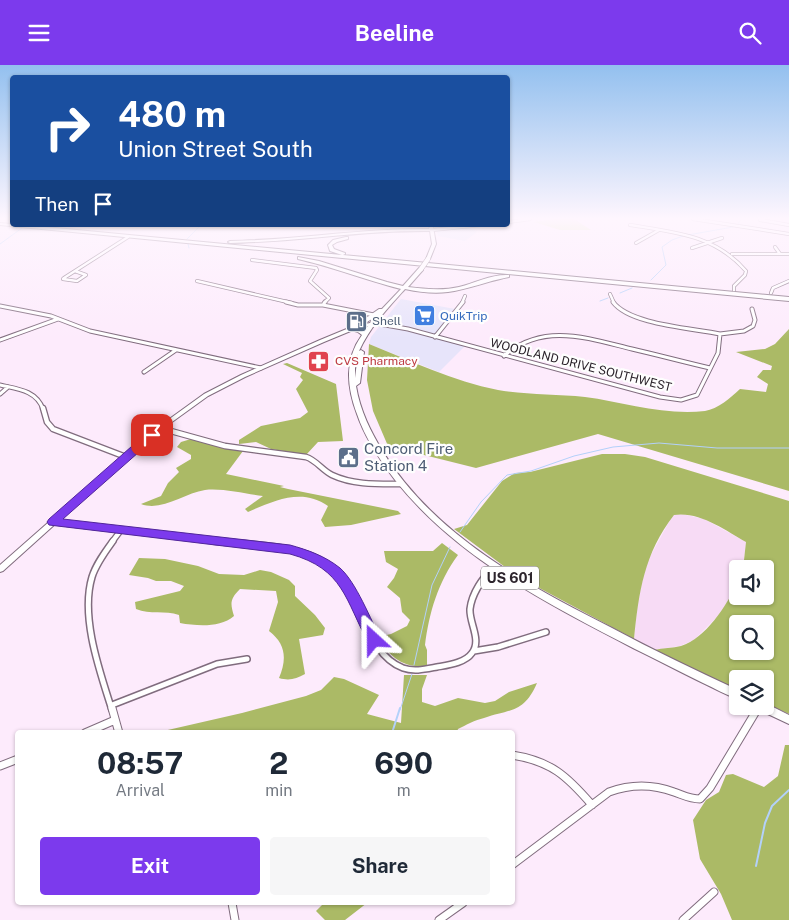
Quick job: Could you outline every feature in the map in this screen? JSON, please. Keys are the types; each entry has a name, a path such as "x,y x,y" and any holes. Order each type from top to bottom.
{"highway":[{"path":"307,259 374,281 403,288 432,291 450,290 492,278 536,276"},
{"path":"356,259 536,276 789,296"},
{"path":"381,259 774,295"},
{"name":"US 601","path":"428,259 364,335 352,365 352,383 362,420 380,456 401,484 432,517 494,566 577,615 729,691"},
{"path":"365,321 389,304"},
{"name":"US 601","path":"354,385 356,383 359,358 366,339 374,327 374,323"},
{"path":"351,329 360,331 364,335"},
{"path":"774,712 789,720"}],"main road":[{"path":"0,569 160,428 218,388 365,321 374,323"},
{"path":"351,329 374,323"}],"street":[{"path":"75,271 86,275 77,281 63,279 64,278 94,259"},
{"path":"734,290 735,283 746,273 736,259"},
{"path":"252,260 316,268 310,281 327,295 328,300 323,305"},
{"path":"196,281 298,305 323,305 374,315"},
{"path":"774,295 773,288 789,281"},
{"path":"610,294 614,303 624,311 645,318 720,334 744,331 753,326 755,320 752,309"},
{"path":"435,337 465,300 465,296"},
{"path":"0,306 41,313 90,331 261,368"},
{"path":"0,340 58,319"},
{"name":"WOODLAND DRIVE SOUTHWEST","path":"374,323 402,328 504,357 678,399 695,397 700,391 719,351 718,338 720,334"},
{"path":"504,357 513,348 529,340 566,335 586,338 710,368"},
{"path":"144,372 176,350"},
{"path":"0,385 27,392 38,398 46,421 53,429 126,457"},
{"path":"0,394 8,387"},
{"path":"160,428 235,449 268,451 306,457 315,460 321,468 339,478 382,484 401,484"},
{"path":"53,522 290,549 310,555 336,572 354,598 380,650 398,666 404,668 423,669 448,665 464,659 474,651 498,647 546,632"},
{"path":"118,730 88,619 88,592 96,567 120,530"},
{"path":"474,651 476,646 470,620 470,608 477,588 494,566"},
{"path":"112,705 217,665 247,659"},
{"path":"515,863 613,790 644,785 668,790 687,798 700,799 710,788 755,715"},
{"path":"92,730 115,720"},
{"path":"515,755 534,757 546,762 575,785 592,805"},
{"path":"0,766 15,760"},
{"path":"683,920 714,892"},
{"path":"232,905 236,920"},
{"path":"439,920 460,905"}],"shaded area":[{"path":"401,299 455,309 434,336 466,345 439,372 369,344 371,337"},
{"path":"682,514 704,519 746,542 744,560 729,560 729,601 725,609 694,640 680,646 654,650 634,639 638,602 646,564 674,515"}],"green space":[{"path":"789,329 789,491 598,434 476,468 388,446 373,411 367,380 369,344 448,376 498,390 585,397 675,412 705,411 719,406 740,389 766,392 768,384 757,377 763,370 771,370 772,366 736,352 765,349 775,344"},
{"path":"287,363 336,384 343,441 318,442 306,455 271,449 256,442 239,444 239,440 261,426 300,418 308,412 296,389 303,380 300,377 302,373 283,364"},
{"path":"191,439 243,451 226,474 284,486 280,487 288,489 398,511 401,514 351,525 325,527 321,520 328,506 318,500 308,497 288,498 277,500 248,512 245,509 263,496 219,490 197,492 157,506 141,504 161,496 168,483 179,472 176,468 191,459 191,455 177,447 181,442"},
{"path":"602,454 625,454 645,457 789,501 789,714 774,707 774,670 729,670 729,686 654,650 681,646 699,636 707,629 729,598 729,605 774,605 774,560 744,560 746,542 721,527 702,519 693,516 674,515 649,559 638,605 634,639 517,576 454,529 467,525 502,481 515,473 530,472"},
{"path":"442,543 458,555 445,576 432,610 425,645 427,650 427,666 411,665 398,660 392,655 378,637 391,634 407,626 410,620 402,612 400,598 387,587 398,569 386,562 384,551 433,551"},
{"path":"139,558 165,559 198,566 219,574 244,575 260,570 271,572 289,580 295,586 295,596 315,615 325,628 323,635 299,639 305,674 292,679 279,678 284,658 282,647 275,636 269,631 278,602 276,591 240,589 232,601 234,616 222,623 194,625 180,623 179,615 136,609 135,602 180,591 184,586 171,581 156,581 129,575"},
{"path":"404,675 427,675 422,689 422,702 435,706 458,698 485,703 495,701 509,692 537,683 532,693 522,705 509,711 474,721 458,730 168,730 306,696 321,690 334,677 344,679 379,695 367,714 401,723"},
{"path":"785,745 789,745 789,920 732,920 721,894 700,859 693,820 706,800 719,792 726,775 733,774 764,787 778,776"},
{"path":"322,905 364,905 345,920 325,920 316,911"}],"waterway":[{"path":"651,280 666,265 665,259"},
{"path":"620,293 632,288"},
{"path":"600,301 608,298"},
{"path":"460,532 481,502 507,475 531,471 574,456 613,447 659,443 717,448 789,448"},
{"path":"414,665 432,585 450,547"},
{"path":"400,710 412,674"},
{"path":"393,730 400,708"},
{"path":"756,866 765,823 772,806 789,790"}],"place":[{"name":"QuikTrip","path":"424,316"},
{"name":"Shell","path":"356,321"},
{"name":"CVS Pharmacy","path":"319,361"},
{"name":"Concord Fire Station 4","path":"348,458"}],"route":[{"path":"152,435 53,522 290,549 310,555 336,572 346,585 374,640"}]}
